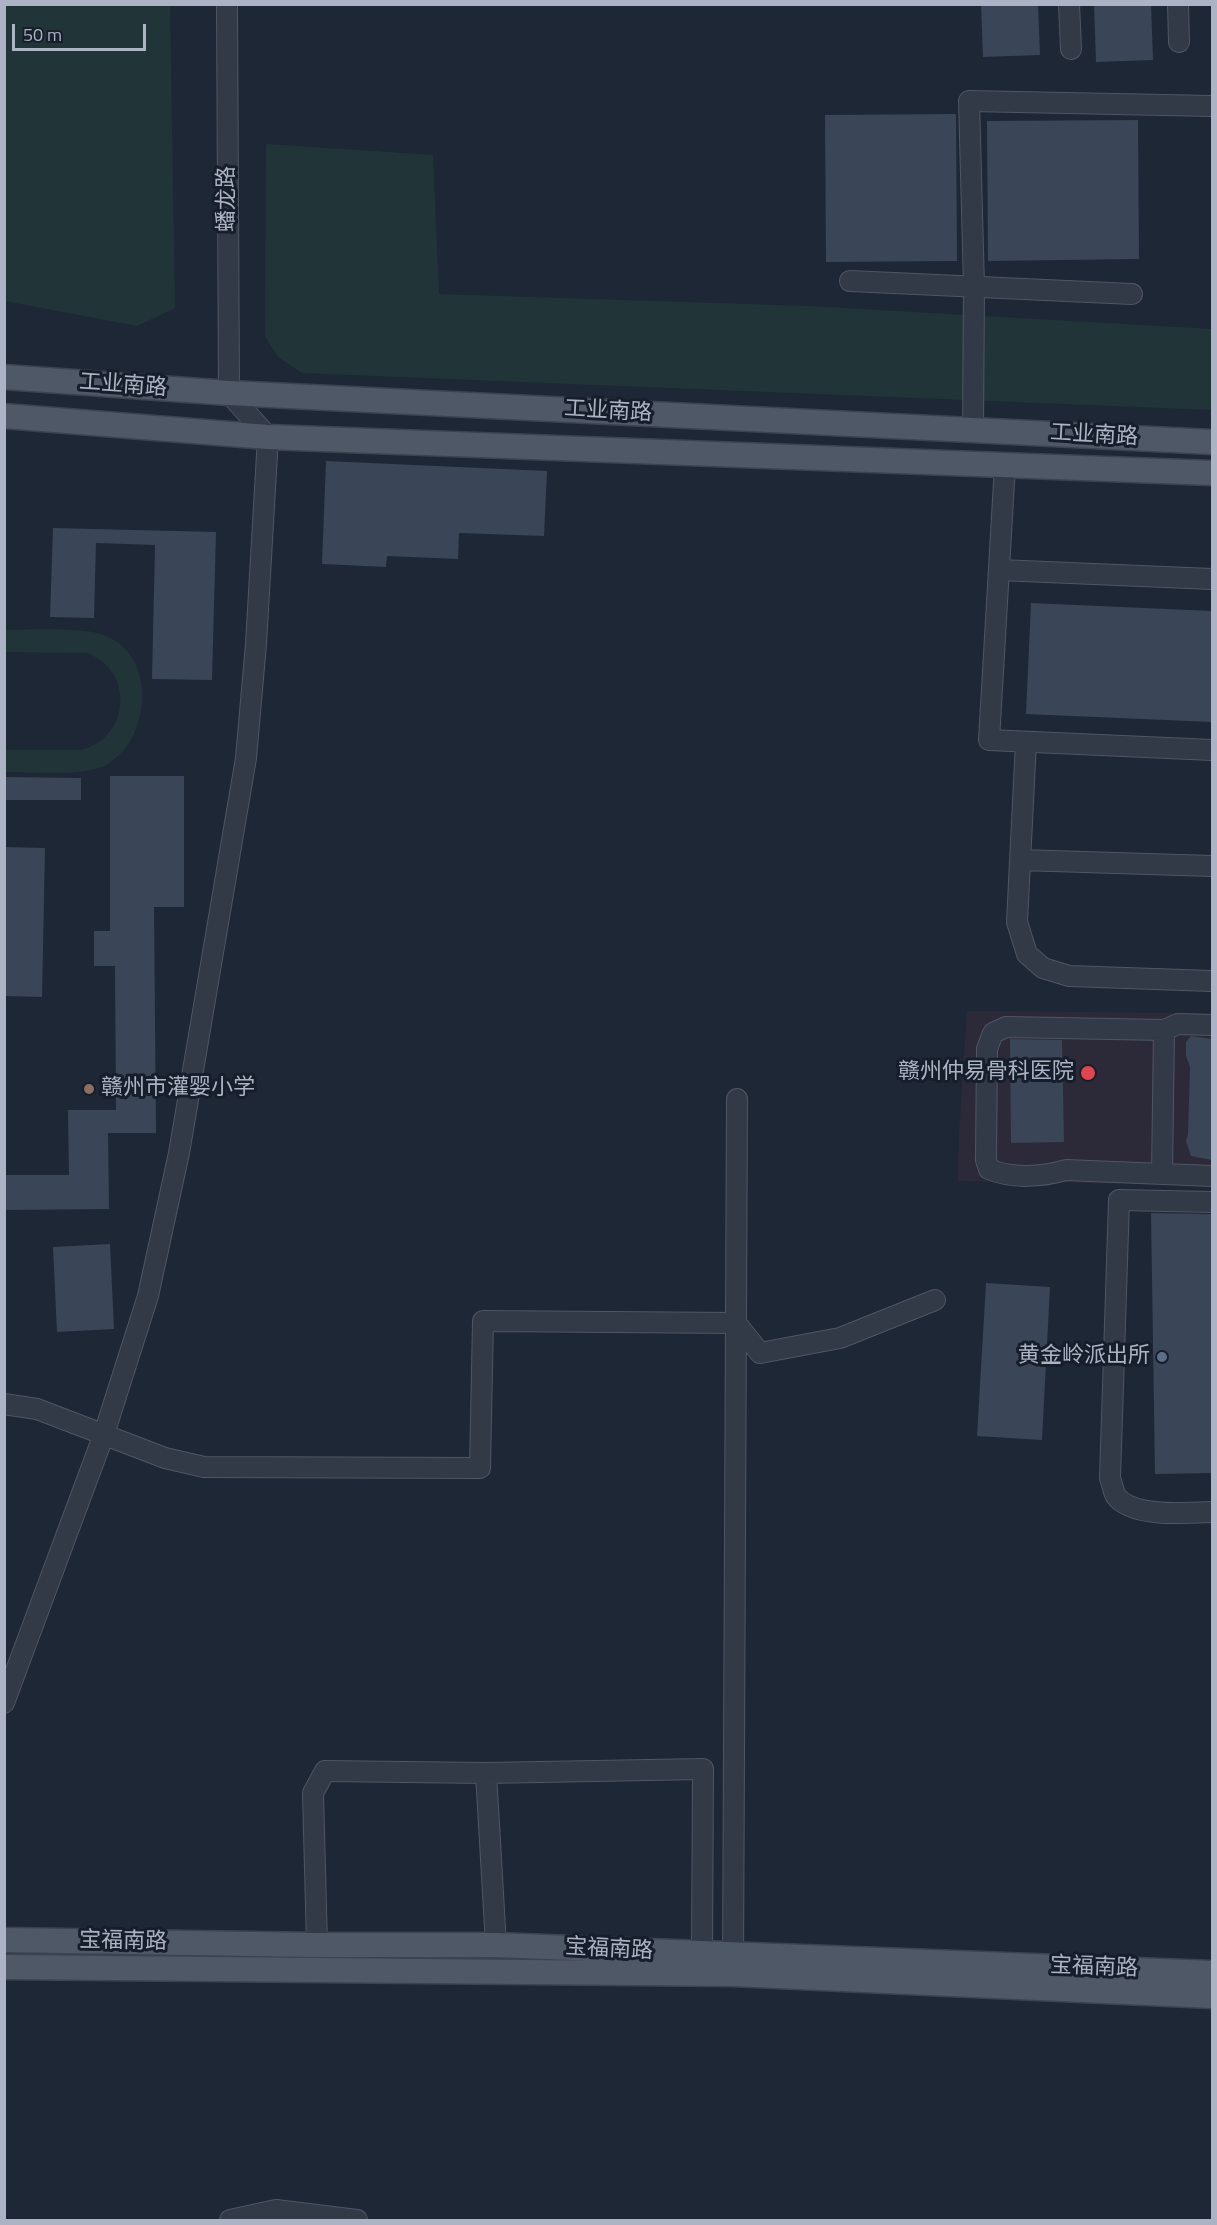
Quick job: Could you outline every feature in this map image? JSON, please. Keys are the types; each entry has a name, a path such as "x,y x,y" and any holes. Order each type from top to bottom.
{"main road":[{"name":"工业南路","path":"4,378 229,393 1212,442"},
{"name":"工业南路","path":"4,416 268,437 1212,473"},
{"name":"宝福南路","path":"4,1940 317,1945 496,1945 702,1954 734,1964 1212,1996"},
{"name":"宝福南路","path":"4,1967 734,1964 1212,1973"}],"street":[{"name":"蟠龙路","path":"227,4 229,393"},
{"path":"1069,4 1071,49"},
{"path":"1178,4 1179,42"},
{"path":"973,430 974,286 969,101 1212,106"},
{"path":"850,280 1132,294"},
{"path":"4,1702 104,1434 148,1296 179,1153 219,923 246,759 256,644 268,437 229,393"},
{"path":"1005,465 989,740 1212,750"},
{"path":"999,570 1212,579"},
{"path":"1026,742 1017,922 1027,954 1043,968 1069,976 1212,981"},
{"path":"1020,861 1212,866"},
{"path":"1212,1025 1178,1024 1164,1029 1006,1027 993,1033 987,1049 986,1160 989,1169 1004,1175 1050,1175 1066,1170 1212,1176"},
{"path":"1162,1174 1164,1029"},
{"path":"734,1964 737,1099"},
{"path":"1212,1202 1119,1200 1110,1478 1117,1497 1135,1508 1168,1514 1212,1512"},
{"path":"736,1323 759,1353 840,1338 935,1300"},
{"path":"4,1404 37,1409 165,1458 204,1467 480,1468 483,1321 736,1323"},
{"path":"317,1945 313,1793 325,1771 486,1773 703,1769 702,1954"},
{"path":"486,1773 496,1945"},
{"path":"230,2220 276,2210 357,2220"}],"shaded area":[{"name":"赣州仲易骨科医院","path":"967,1011 1212,1013 1212,1185 958,1181"}],"green space":[{"path":"4,5 170,5 175,308 137,326 5,301"},
{"path":"266,144 433,155 439,294 808,306 1212,329 1212,410 302,373 278,357 265,336"},
{"path":"5,630 79,630 100,634 119,643 132,657 139,675 142,695 140,715 134,734 123,751 108,764 87,771 5,772 5,750 81,750 97,743 109,732 117,719 120,704 119,688 113,674 103,662 87,653 5,652"}],"building":[{"path":"981,4 1038,4 1040,55 983,57"},
{"path":"1094,4 1151,4 1153,60 1096,62"},
{"path":"956,114 957,261 826,262 825,115"},
{"path":"1138,120 1139,259 988,261 987,121"},
{"path":"326,461 547,471 544,536 459,533 458,559 387,556 386,567 322,564"},
{"path":"53,528 216,532 212,680 152,679 155,545 96,543 94,618 50,617"},
{"path":"1031,603 1212,611 1212,722 1026,714"},
{"path":"110,776 184,776 184,907 154,907 156,1133 108,1133 109,1209 4,1210 4,1175 69,1175 68,1110 116,1110 115,966 94,966 94,931 110,931"},
{"path":"4,777 81,778 81,800 4,800"},
{"path":"4,847 45,848 42,997 4,996"},
{"path":"1191,1036 1212,1039 1212,1160 1191,1156 1186,1141 1190,1067 1186,1056 1186,1042"},
{"path":"1010,1039 1062,1040 1064,1142 1011,1143"},
{"path":"1151,1213 1212,1214 1212,1473 1155,1474"},
{"path":"110,1244 114,1329 57,1332 53,1247"},
{"path":"986,1283 1050,1287 1042,1440 977,1436"}],"place":[{"name":"赣州仲易骨科医院","path":"1088,1073"},
{"name":"赣州市灌婴小学","path":"89,1089"},
{"name":"黄金岭派出所","path":"1162,1357"}]}
